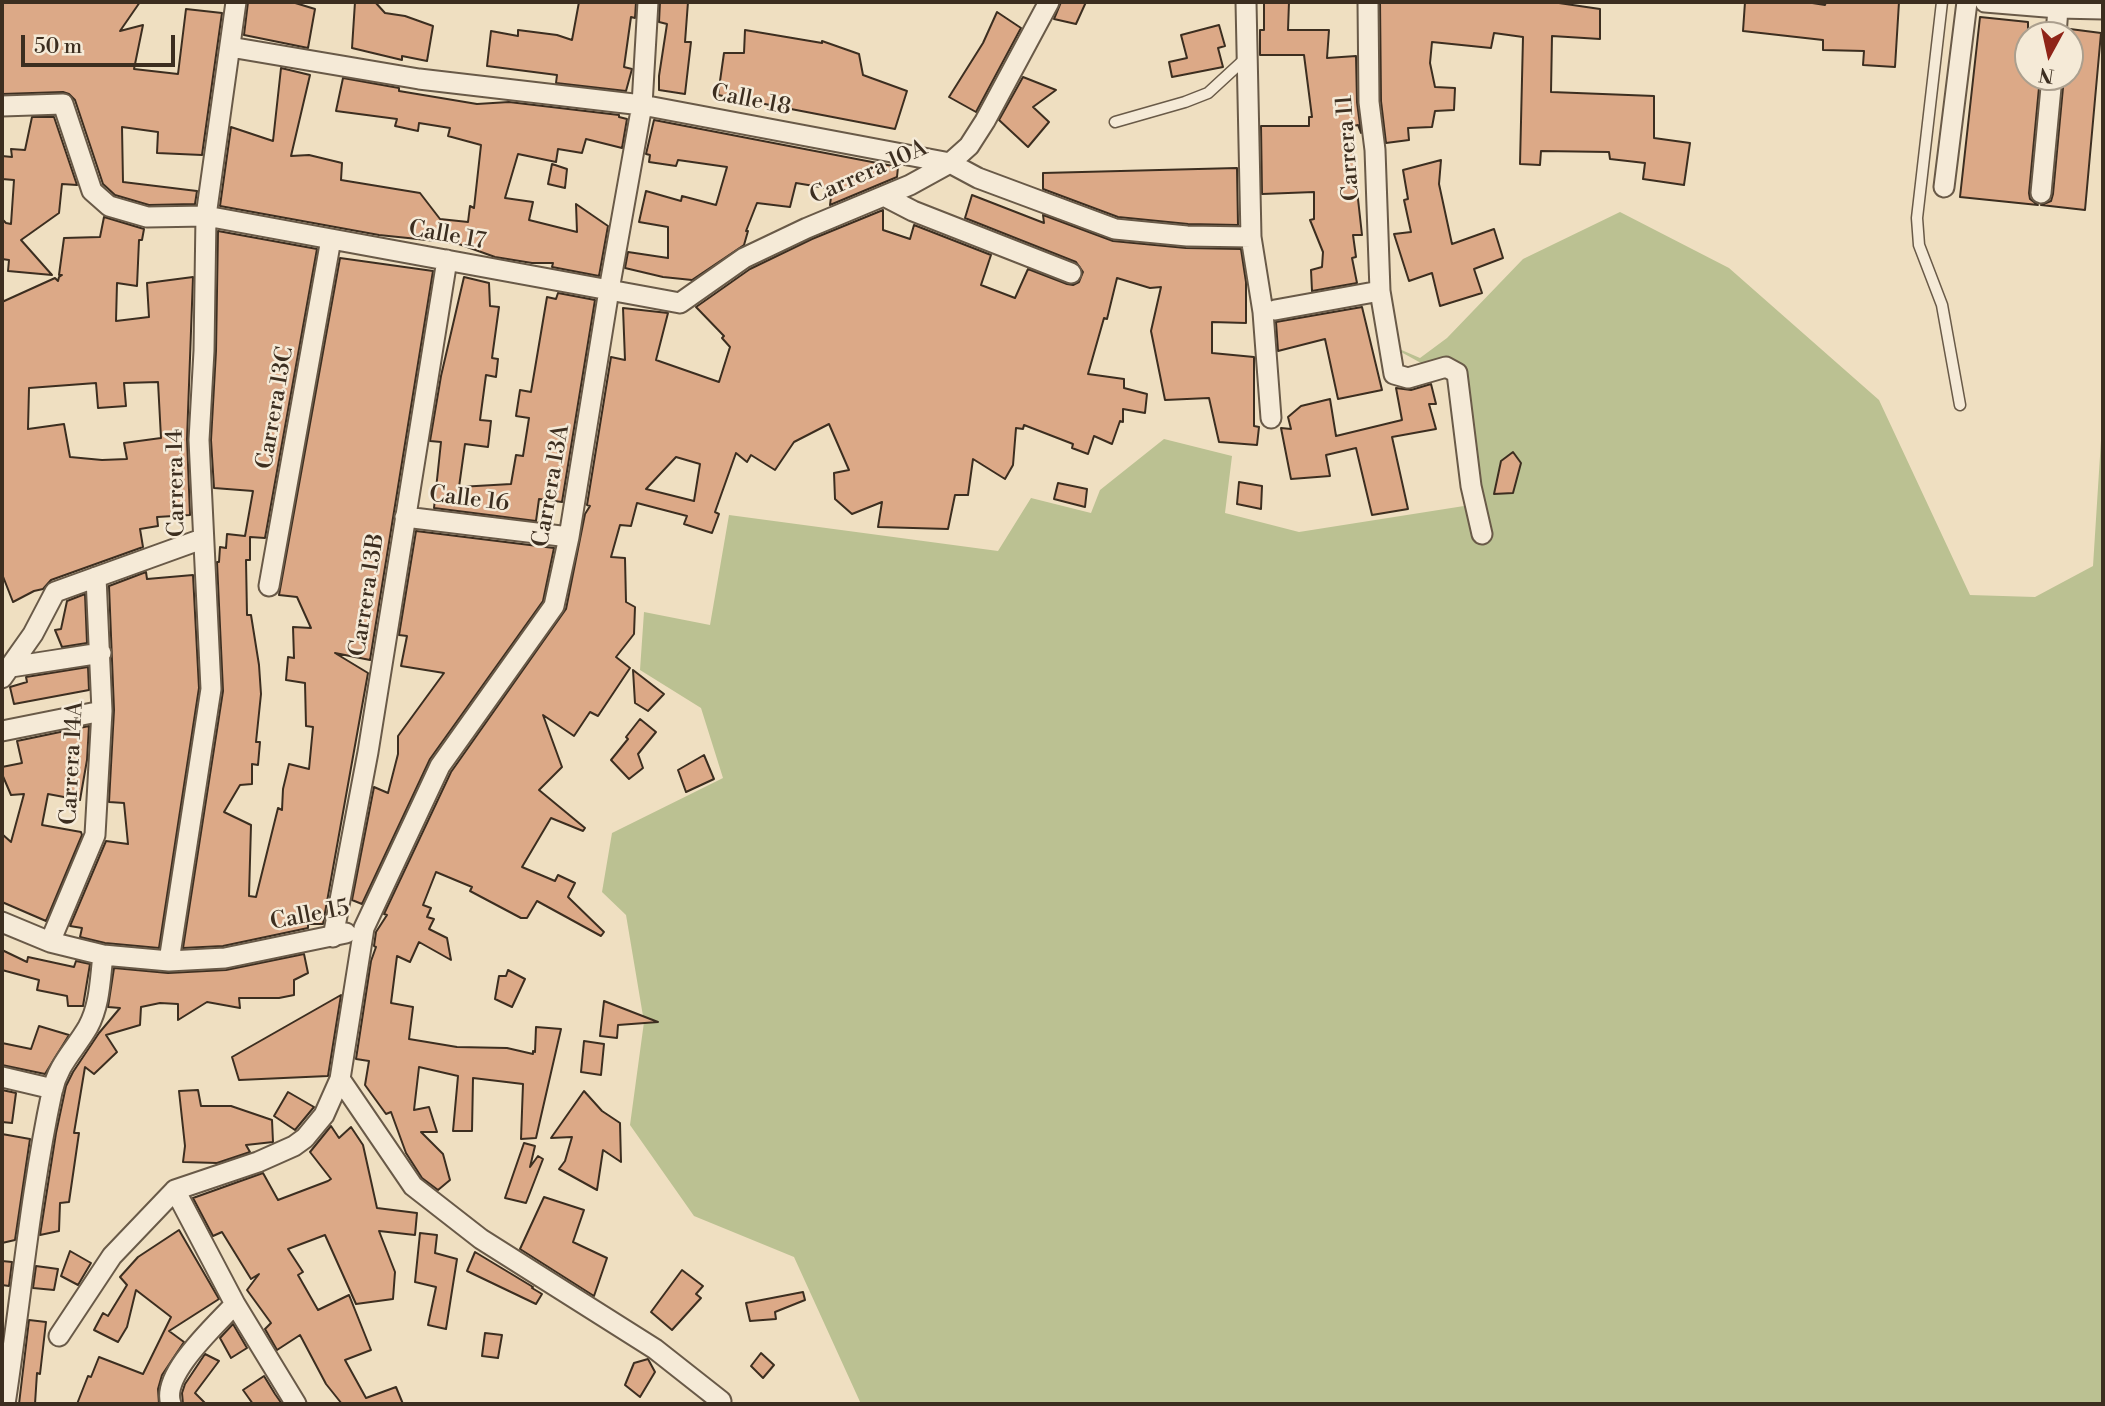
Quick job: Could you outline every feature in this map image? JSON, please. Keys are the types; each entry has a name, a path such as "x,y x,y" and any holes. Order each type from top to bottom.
{"street":[{"name":"Carrera 14","path":"169,961 212,689 202,539 199,440 204,351 206,216 236,2"},
{"name":"Carrera 13A","path":"364,928 440,766 554,607 569,537 642,105 648,2"},
{"name":"Carrera 10A","path":"680,303 744,258 807,228 910,185 950,163 969,146 985,121 1049,2"},
{"path":"1246,2 1251,237 1263,312 1271,418"},
{"name":"Carrera 11","path":"1368,2 1369,102 1375,150 1380,291 1394,374 1408,377 1446,367 1457,373 1471,486 1482,534"},
{"path":"1944,187 1967,2"},
{"path":"1985,2 2058,8 2092,6"},
{"path":"2057,21 2058,8"},
{"name":"Calle 18","path":"230,47 419,79 642,105 950,163 978,178 1115,229 1187,236 1251,237"},
{"path":"2040,193 2051,91"},
{"name":"Calle 17","path":"2,106 63,104 92,191 109,206 147,217 206,216 680,303"},
{"path":"884,196 913,211 1071,273"},
{"name":"Carrera 13C","path":"269,586 331,239"},
{"name":"Carrera 13B","path":"333,937 368,752 447,260"},
{"path":"1275,310 1380,291"},
{"name":"Calle 16","path":"405,517 569,537"},
{"path":"6,673 33,634 55,592 202,539"},
{"name":"Carrera 14A","path":"50,942 95,835 102,711 96,577"},
{"path":"6,673 101,653"},
{"path":"2,731 102,711"},
{"name":"Calle 15","path":"2,922 50,942 103,955 169,961 225,958 333,937 364,928 340,1079 324,1115 294,1146 258,1162 175,1190"},
{"path":"5,1404 28,1233 52,1090 62,1063 87,1028 97,1007 103,955"},
{"path":"2,1077 52,1090"},
{"path":"340,1079 413,1186 481,1239 655,1349 721,1401"},
{"path":"59,1336 112,1256 175,1190 235,1304 296,1404"},
{"path":"171,1404 169,1386 177,1370 235,1304"}],"lane":[{"path":"1942,2 1917,218 1919,246 1942,305 1960,405"},
{"path":"1115,122 1208,93 1247,57"}],"green space":[{"path":"1620,212 1729,268 1879,400 1970,595 2035,597 2093,566 2103,409 2103,1404 861,1404 794,1257 694,1216 630,1125 644,1022 626,915 602,892 612,833 723,778 701,708 640,670 644,612 710,625 729,515 998,551 1031,498 1091,513 1100,490 1164,439 1232,456 1225,513 1299,532 1464,506 1448,378 1383,342 1420,358 1447,338 1523,259"}],"building":[{"path":"2,2 140,2 120,31 143,25 134,69 178,74 186,9 222,13 202,155 157,153 158,132 122,127 123,182 197,191 195,204 149,205 115,195 103,184 75,100 69,94 2,94"},
{"path":"248,2 292,2 315,9 308,48 244,35"},
{"path":"355,2 375,2 385,13 405,16 433,26 427,61 402,56 402,60 352,48"},
{"path":"579,2 636,2 635,18 631,17 624,67 632,69 626,91 556,83 557,75 487,66 491,31 518,36 518,30 557,35 572,40"},
{"path":"660,2 688,2 685,42 691,42 685,94 659,90 667,24 659,22"},
{"path":"1061,2 1086,2 1076,24 1054,19"},
{"path":"1264,2 1289,2 1288,30 1329,30 1327,58 1356,56 1361,133 1358,125 1350,127 1362,235 1353,235 1356,257 1352,258 1357,283 1312,291 1311,270 1322,267 1323,252 1310,220 1314,219 1314,192 1262,194 1261,126 1309,126 1309,117 1312,117 1304,55 1260,55 1260,30 1264,30"},
{"path":"1380,2 1552,2 1600,9 1600,39 1552,36 1551,92 1654,96 1654,138 1690,143 1684,185 1643,179 1645,163 1610,159 1609,152 1541,151 1540,165 1520,164 1523,37 1494,33 1491,48 1432,42 1430,63 1435,87 1455,88 1454,110 1435,111 1432,127 1408,128 1409,140 1386,143 1381,101"},
{"path":"1745,2 1806,2 1825,5 1826,2 1899,2 1895,67 1863,65 1864,51 1823,50 1823,40 1743,31"},
{"path":"997,12 1021,28 976,112 949,97 983,43"},
{"path":"1980,17 2018,21 2014,21 2014,91 2039,91 2029,193 2030,199 2038,205 1960,197"},
{"path":"1219,25 1225,46 1218,48 1223,67 1172,77 1169,62 1187,58 1181,35"},
{"path":"745,30 822,41 859,54 863,75 907,91 895,129 718,95 724,53 744,53"},
{"path":"2084,31 2101,33 2085,210 2041,205 2051,201 2063,91 2084,91"},
{"path":"281,68 310,75 291,156 309,155 342,163 341,180 420,193 440,219 468,222 470,206 474,208 481,145 448,136 450,128 419,123 418,131 395,126 397,119 336,111 343,78 477,104 509,102 619,115 627,119 622,148 586,139 582,153 558,149 556,162 518,154 505,198 533,202 529,220 577,232 576,204 608,226 599,276 552,267 553,263 532,263 495,257 456,243 379,235 220,206 231,127 273,141"},
{"path":"1023,77 1056,90 1033,107 1049,122 1028,147 999,120"},
{"path":"32,117 54,117 77,185 62,184 59,213 21,240 52,275 8,271 9,260 2,259 2,219 11,224 14,180 2,179 2,156 12,157 11,149 25,150"},
{"path":"654,120 898,167 897,177 830,205 832,189 796,183 790,207 757,203 746,231 744,245 692,280 663,277 625,268 628,252 668,258 668,227 639,222 646,191 681,201 682,196 716,205 727,167 678,160 676,166 649,162 650,155 646,154"},
{"path":"1441,160 1439,184 1452,244 1494,229 1503,258 1474,269 1482,293 1440,306 1432,273 1409,281 1394,234 1411,232 1404,200 1408,199 1403,170"},
{"path":"552,164 567,169 565,188 548,184"},
{"path":"1237,168 1238,225 1188,224 1118,217 1043,189 1043,173"},
{"path":"972,195 1044,223 1043,215 1113,241 1186,248 1241,249 1246,282 1246,323 1212,322 1212,353 1254,357 1254,426 1259,427 1257,445 1219,442 1209,398 1165,400 1151,331 1161,287 1150,288 1117,278 1107,319 1104,318 1088,374 1124,379 1124,388 1147,394 1145,413 1123,409 1123,422 1120,421 1112,444 1094,436 1088,454 1072,448 1073,444 1024,425 1023,429 1016,428 1013,465 1005,479 973,459 968,495 955,495 948,529 878,527 882,502 852,514 835,499 834,473 849,470 829,424 794,442 775,470 751,455 747,462 736,453 715,512 719,514 712,533 684,524 687,516 637,503 631,526 620,525 611,557 625,558 626,602 635,607 634,634 616,657 630,668 598,716 590,712 574,736 543,715 562,767 539,790 585,828 583,831 551,818 522,867 555,881 558,875 575,883 568,897 604,932 601,936 537,901 527,918 521,918 470,891 472,887 436,872 423,905 431,908 427,917 434,919 429,929 447,938 451,960 419,942 410,962 397,956 391,1003 413,1007 409,1039 457,1047 507,1048 533,1054 536,1027 561,1029 536,1138 521,1139 523,1084 473,1078 472,1131 453,1131 458,1076 419,1067 414,1110 429,1107 437,1132 421,1132 443,1154 450,1180 438,1190 422,1178 406,1153 391,1112 386,1114 365,1085 369,1061 356,1059 371,961 376,947 376,932 387,915 384,914 451,772 566,609 585,514 590,506 587,505 611,357 625,360 623,308 668,313 656,360 719,382 730,347 722,338 724,336 696,307 750,269 812,239 883,210 883,230 910,239 914,225 991,255 981,285 1015,298 1028,269 1067,284 1079,282 1083,272 1076,262 965,218","holes":["676,457 700,464 694,501 646,489"]},
{"path":"104,217 144,229 142,240 139,240 137,286 117,283 116,321 149,317 147,283 193,277 187,439 190,515 157,517 158,526 140,529 143,547 51,580 43,589 13,602 2,574 2,302 55,278 58,281 62,275 59,275 64,238 100,237","holes":["158,382 161,438 124,443 127,459 70,457 64,424 28,429 29,388 96,383 98,408 126,406 124,383"]},
{"path":"218,231 317,249 265,538 250,537 250,560 246,560 247,615 251,615 261,694 256,742 260,742 258,765 252,764 252,784 240,785 224,812 251,825 249,896 256,897 278,808 282,810 283,789 289,764 309,769 313,727 306,726 305,683 286,680 288,657 294,658 293,627 311,628 297,597 279,595 340,258 433,271 370,660 335,653 368,673 323,924 308,924 308,928 223,946 183,948 223,691 217,562 220,547 226,548 227,534 245,536 253,491 214,488 211,440"},
{"path":"464,277 489,283 490,306 499,307 492,358 498,359 496,377 486,375 480,420 491,421 488,447 465,444 459,487 511,484 516,455 523,456 529,418 516,416 520,390 531,392 547,297 556,299 558,293 595,300 562,502 539,499 536,521 434,508 441,442 430,441 441,376"},
{"path":"1362,307 1382,390 1338,399 1325,339 1278,351 1276,322"},
{"path":"1431,384 1436,404 1429,404 1436,429 1392,437 1408,509 1372,515 1356,448 1326,455 1330,476 1291,479 1281,428 1291,429 1288,417 1301,406 1330,399 1336,436 1402,420 1396,388 1411,390"},
{"path":"1513,452 1521,463 1513,493 1494,494 1501,461"},
{"path":"1239,482 1262,486 1261,509 1237,504"},
{"path":"1058,483 1087,489 1085,507 1054,499"},
{"path":"416,531 554,548 543,601 430,759 362,904 352,900 374,787 388,793 398,754 398,736 444,673 401,666 407,636 399,635"},
{"path":"146,572 147,579 193,575 199,688 159,948 105,943 80,937 82,928 70,926 106,841 128,844 124,803 109,802 114,710 109,586"},
{"path":"85,594 87,643 62,647 55,630 61,629 67,601"},
{"path":"88,667 89,690 14,704 10,687 27,682 26,677"},
{"path":"633,670 664,694 648,711 635,703"},
{"path":"640,719 656,732 638,754 643,768 629,779 611,760"},
{"path":"89,726 87,760 80,800 48,794 42,825 81,832 82,835 46,921 2,902 2,834 11,842 24,794 11,795 2,774 2,767 22,763 17,741"},
{"path":"704,755 714,779 686,792 678,770"},
{"path":"2,950 27,962 28,957 74,967 76,961 90,964 83,1006 68,1006 67,996 37,990 39,980 2,970"},
{"path":"304,954 308,973 294,980 294,995 279,998 239,998 240,1008 207,1002 178,1020 178,1004 160,1003 141,1007 140,1025 106,1035 117,1052 94,1074 85,1067 74,1133 79,1133 69,1202 60,1203 59,1231 40,1235 66,1086 99,1033 120,1008 108,1007 114,968 168,973 226,970"},
{"path":"508,970 525,979 512,1007 495,999 499,976 506,976"},
{"path":"341,995 328,1076 239,1080 232,1057"},
{"path":"604,1001 658,1022 618,1025 617,1038 600,1036"},
{"path":"39,1026 69,1035 45,1074 2,1065 2,1043 31,1049"},
{"path":"584,1041 604,1044 601,1075 581,1072"},
{"path":"2,1090 16,1093 12,1123 2,1122"},
{"path":"198,1090 201,1106 231,1106 272,1120 273,1142 246,1145 250,1152 217,1163 183,1162 185,1146 179,1091"},
{"path":"584,1091 602,1111 620,1123 621,1162 603,1150 597,1190 559,1169 565,1161 572,1137 551,1138"},
{"path":"288,1092 314,1107 295,1130 274,1116"},
{"path":"331,1126 339,1138 351,1127 363,1145 377,1208 417,1213 415,1235 379,1231 395,1272 393,1299 356,1304 325,1235 288,1249 303,1272 298,1275 318,1310 349,1295 371,1350 345,1360 366,1398 396,1387 403,1404 342,1404 326,1384 300,1335 277,1350 265,1329 271,1323 247,1290 259,1274 251,1279 222,1232 213,1236 193,1198 263,1173 278,1200 328,1181 331,1179 310,1152"},
{"path":"2,1134 30,1139 15,1240 2,1243"},
{"path":"524,1143 535,1146 530,1167 538,1156 543,1159 526,1203 505,1198"},
{"path":"544,1197 584,1210 573,1242 607,1258 594,1296 520,1249"},
{"path":"179,1230 219,1299 169,1331 184,1342 162,1375 158,1389 159,1404 77,1404 99,1357 143,1374 171,1317 136,1290 127,1327 118,1342 94,1330 103,1313 108,1316 127,1285 120,1277 138,1257"},
{"path":"420,1233 437,1235 435,1253 457,1259 446,1329 428,1325 436,1287 415,1282"},
{"path":"70,1251 91,1263 78,1285 61,1276"},
{"path":"475,1252 542,1294 536,1304 467,1271"},
{"path":"2,1261 12,1262 9,1286 2,1285"},
{"path":"36,1266 58,1269 54,1290 33,1288"},
{"path":"682,1270 703,1286 696,1294 701,1298 672,1330 651,1312"},
{"path":"803,1292 805,1300 775,1312 776,1319 750,1321 746,1303"},
{"path":"29,1320 46,1322 40,1374 37,1373 35,1404 19,1404"},
{"path":"233,1324 247,1348 231,1358 220,1338"},
{"path":"485,1333 502,1335 498,1358 482,1356"},
{"path":"761,1353 774,1365 763,1378 751,1366"},
{"path":"205,1354 219,1361 195,1393 206,1404 183,1404 185,1384"},
{"path":"648,1359 655,1372 640,1397 625,1385 634,1363"},
{"path":"264,1376 282,1404 253,1404 243,1390"}]}
